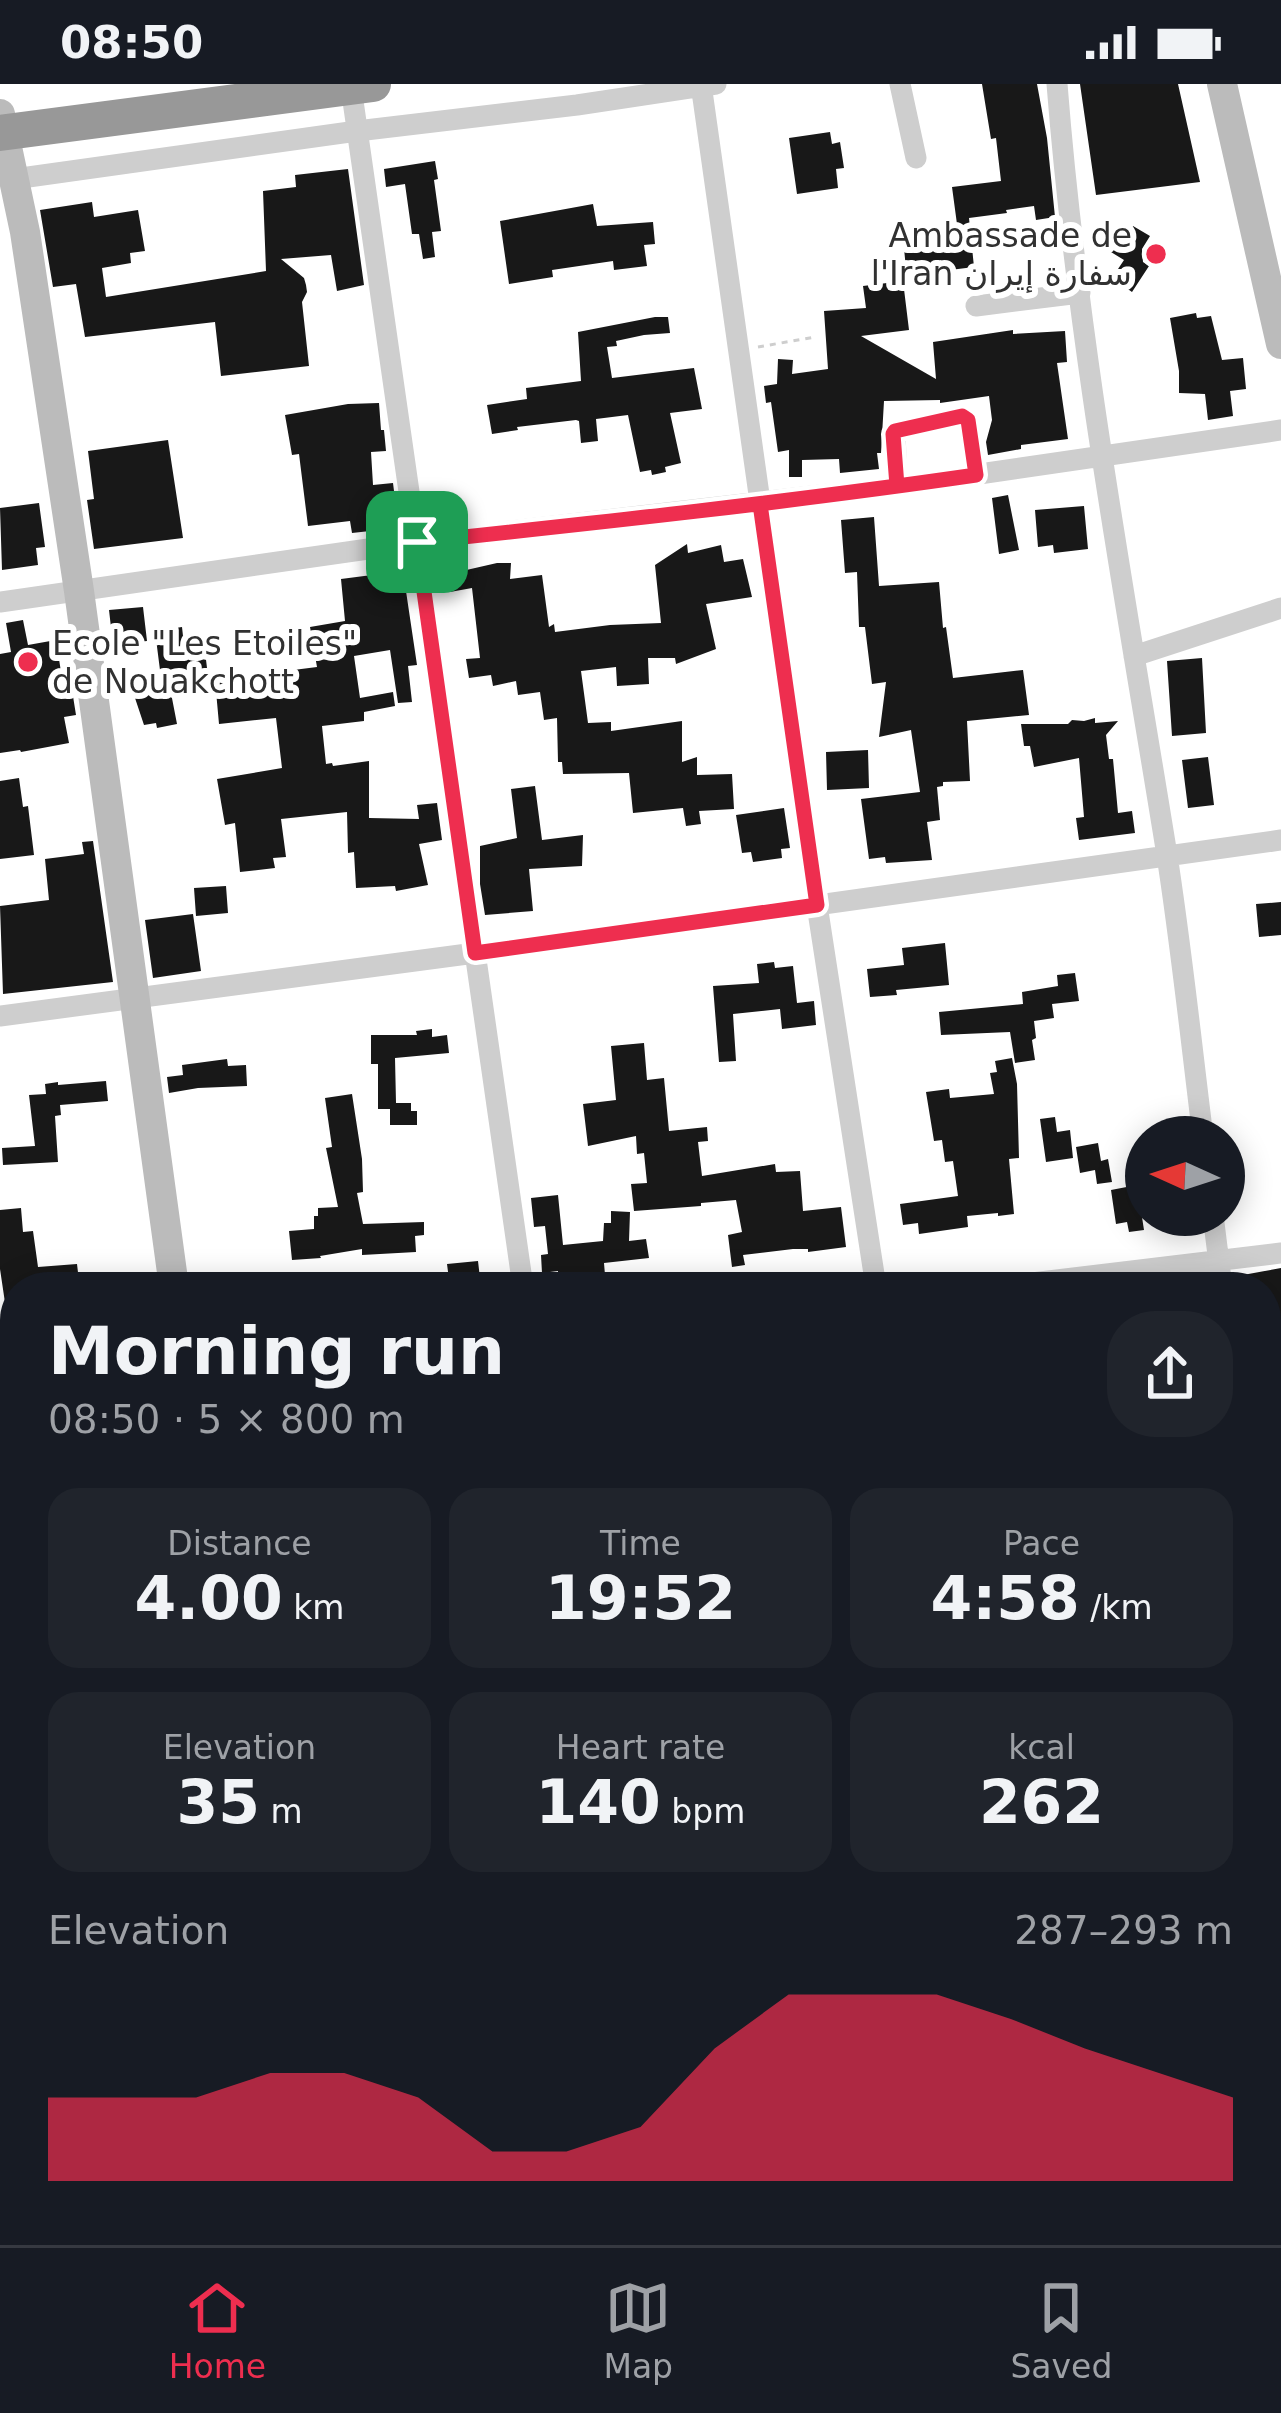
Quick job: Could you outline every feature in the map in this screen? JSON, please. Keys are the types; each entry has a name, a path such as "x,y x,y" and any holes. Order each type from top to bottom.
{"highway":[{"path":"1,123 188,84"},
{"path":"1,123 362,86"}],"street":[{"path":"14,179 716,84"},
{"path":"900,84 916,158"},
{"path":"1057,84 1102,455 1167,855 1200,1116"},
{"path":"1222,84 1281,344"},
{"path":"701,85 817,905 875,1272"},
{"path":"362,86 357,131 522,1272"},
{"path":"1,123 28,255 79,591 172,1272"},
{"path":"976,306 1080,293"},
{"path":"897,486 895,431 962,416 968,420 976,475"},
{"path":"0,602 417,542 897,486 1281,430"},
{"path":"1134,656 1281,608"},
{"path":"0,1016 1281,840"},
{"path":"1216,1236 1220,1272"},
{"path":"1126,1272 1281,1253"}],"path":[{"path":"738,350 815,338"}],"building":[{"path":"982,84 1037,84 1055,217 1036,220 1034,206 969,218 974,267 907,279 903,238 959,239 952,187 1001,181"},
{"path":"1080,84 1178,84 1200,182 1096,195"},
{"path":"830,132 832,144 840,142 844,168 836,169 838,188 797,194 789,138"},
{"path":"435,161 441,231 432,232 435,257 423,259 419,234 412,234 405,184 386,187 384,169"},
{"path":"348,169 364,285 337,291 331,255 281,259 306,285 302,302 309,366 221,376 215,322 85,337 76,284 53,287 40,210 92,202 94,217 138,210 145,251 130,253 131,263 102,268 106,297 266,271 263,191 296,187 295,175"},
{"path":"593,204 597,226 653,222 655,244 644,245 647,266 614,270 613,261 552,270 553,277 509,284 500,221"},
{"path":"1133,226 1150,236 1142,249 1143,262 1149,266 1132,292 1112,278 1124,260 1106,249 1118,229 1128,235"},
{"path":"903,281 909,330 861,336 936,379 933,342 1013,330 1013,334 1065,331 1067,362 1057,363 1068,439 988,455 989,396 940,403 884,401 879,469 840,473 839,459 802,460 802,477 789,477 789,450 778,452 764,386 777,384 778,359 793,360 792,374 828,369 824,311 866,308 863,286"},
{"path":"1196,313 1197,318 1211,316 1222,360 1243,358 1246,389 1230,391 1233,416 1208,420 1205,394 1179,393 1170,318"},
{"path":"668,317 670,333 616,341 617,346 607,347 612,378 694,368 702,409 670,413 681,463 665,467 666,472 640,472 628,415 596,419 598,441 581,443 576,420 492,434 487,405 527,399 526,388 581,381 578,332"},
{"path":"379,403 386,451 371,452 373,485 393,483 396,507 377,509 379,530 352,533 350,521 308,526 299,454 292,455 285,415"},
{"path":"168,440 183,538 94,549 87,500 94,499 88,451"},
{"path":"1008,495 1019,550 999,554 992,498"},
{"path":"39,503 45,547 36,548 38,565 2,570 0,508"},
{"path":"1084,506 1088,549 1054,553 1053,545 1038,547 1035,510"},
{"path":"874,517 879,586 939,582 953,678 1023,670 1029,715 967,721 970,781 943,782 937,787 940,820 927,822 932,860 886,863 885,857 869,859 861,799 920,792 911,730 879,737 886,682 872,684 865,627 859,627 857,572 845,573 841,520"},
{"path":"687,544 688,553 721,545 724,562 743,559 752,597 706,604 716,649 676,664 675,658 648,658 649,684 617,686 616,667 581,671 588,723 611,722 611,731 682,721 682,762 697,757 697,775 732,774 734,809 699,811 701,824 686,826 683,808 633,813 629,773 563,774 562,762 558,762 557,718 544,720 540,692 518,695 516,681 493,686 491,675 469,678 466,659 480,658 472,588 450,592 446,569 511,563 510,579 542,575 549,627 554,624 555,632 661,623 655,565"},
{"path":"403,571 417,665 408,666 412,702 398,703 390,650 354,656 360,698 393,692 395,706 364,712 364,721 322,726 326,764 369,761 369,818 419,819 417,805 437,803 442,840 419,844 428,885 396,891 395,886 356,888 354,852 348,853 347,812 281,819 286,857 273,858 275,868 240,872 235,823 225,825 217,779 282,768 276,718 219,724 215,680 317,667 310,627 345,621 341,579"},
{"path":"143,607 147,641 113,645 109,610"},
{"path":"23,620 28,645 56,640 64,691 72,690 76,715 64,717 69,743 0,753 0,654 11,652 6,623"},
{"path":"182,627 183,636 194,634 196,644 204,643 207,668 177,672 181,690 171,693 177,724 144,725 134,695 139,694 137,683 161,678 155,631"},
{"path":"1202,658 1206,733 1172,736 1167,661"},
{"path":"1095,718 1095,723 1118,721 1106,735 1109,759 1113,759 1118,813 1132,811 1135,833 1079,840 1076,818 1084,817 1079,758 1034,767 1021,724 1068,724"},
{"path":"868,750 869,788 827,790 826,752"},
{"path":"1208,757 1214,805 1188,808 1182,760"},
{"path":"19,778 34,855 0,859 0,781"},
{"path":"535,786 542,840 583,835 582,866 529,869 533,911 485,915 480,846 517,838 511,789"},
{"path":"784,808 790,848 781,849 782,858 753,862 751,852 742,853 736,815"},
{"path":"93,841 113,982 3,994 0,906 49,900 45,859 84,854 82,842"},
{"path":"226,886 228,913 196,916 194,888"},
{"path":"1281,902 1281,935 1259,937 1256,904"},
{"path":"193,914 201,971 153,978 145,920"},
{"path":"945,943 949,985 870,997 867,969 904,965 902,948"},
{"path":"774,962 775,968 793,966 797,1003 814,1001 816,1025 782,1029 780,1009 733,1014 736,1061 719,1062 713,986 759,983 757,964"},
{"path":"1075,973 1079,1001 1052,1004 1054,1018 1034,1021 1035,1060 1015,1063 1010,1032 941,1035 939,1012 1023,1004 1022,992 1058,986 1057,975"},
{"path":"432,1029 432,1037 447,1035 449,1053 395,1058 396,1103 411,1103 411,1111 417,1111 417,1125 390,1125 390,1109 378,1109 378,1064 371,1064 371,1035 417,1035 416,1031"},
{"path":"644,1043 647,1080 664,1078 669,1131 707,1127 708,1141 698,1142 702,1176 775,1164 776,1172 800,1171 803,1211 841,1207 846,1247 743,1255 745,1265 732,1267 728,1235 742,1232 736,1200 634,1211 631,1184 647,1183 644,1153 637,1154 636,1136 588,1146 583,1104 616,1100 611,1046"},
{"path":"1012,1058 1019,1158 1009,1159 1014,1214 967,1216 968,1227 919,1234 918,1223 903,1225 900,1204 958,1196 953,1161 945,1162 942,1140 934,1141 926,1092 949,1089 950,1098 994,1094 990,1073 997,1072 995,1061"},
{"path":"227,1059 228,1066 246,1065 247,1086 169,1093 167,1077 183,1075 182,1065"},
{"path":"106,1081 108,1101 60,1105 61,1115 55,1116 58,1162 3,1165 2,1148 35,1146 29,1095 46,1094 45,1084"},
{"path":"352,1094 362,1159 363,1192 357,1193 363,1224 424,1222 424,1235 415,1236 416,1252 362,1255 362,1249 292,1260 289,1231 314,1229 318,1208 338,1207 326,1148 332,1147 325,1098"},
{"path":"1055,1117 1057,1132 1070,1130 1073,1158 1046,1162 1040,1119"},
{"path":"1098,1143 1101,1161 1108,1159 1112,1182 1097,1184 1095,1170 1080,1173 1076,1147"},
{"path":"1125,1187 1125,1222 1116,1224 1111,1190"},
{"path":"558,1195 563,1245 603,1241 604,1223 611,1223 611,1211 630,1212 629,1241 646,1239 649,1258 604,1263 605,1272 542,1272 541,1255 548,1254 545,1226 534,1227 531,1198"},
{"path":"21,1208 23,1232 33,1231 38,1267 77,1264 78,1272 0,1272 0,1210"},
{"path":"478,1261 479,1272 448,1272 447,1264"}],"place":[{"name":"Ambassade de l'Iran سفارة إيران","path":"1156,254"},
{"name":"Ecole \"Les Etoiles\" de Nouakchott","path":"28,662"}],"route":[{"path":"417,542 475,953 817,905 760,504 897,486 895,431 962,416 968,420 976,475 897,486 760,504 417,542"}]}
